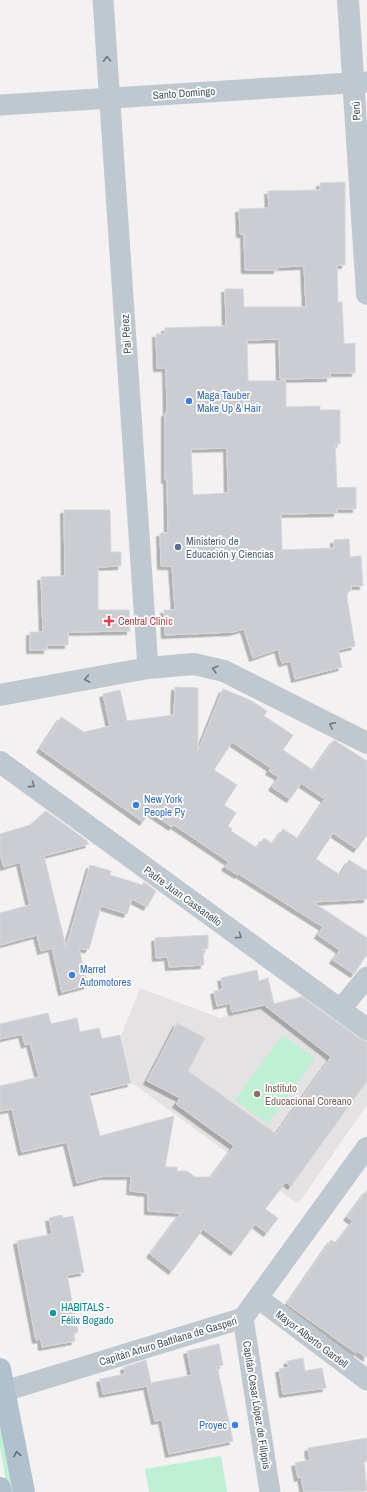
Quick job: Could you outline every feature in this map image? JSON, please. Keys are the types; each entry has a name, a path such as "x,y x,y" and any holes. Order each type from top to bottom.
{"main road":[{"path":"0,1369 24,1492"},
{"path":"0,1488 1,1492"}],"street":[{"name":"Pai Pérez","path":"104,0 109,98 148,668"},
{"name":"Perú","path":"348,0 361,82 367,294"},
{"name":"Santo Domingo","path":"0,105 361,82"},
{"path":"0,707 10,694 148,668 194,664 224,671 367,743"},
{"name":"Padre Juan Cassanello","path":"0,762 367,1029"},
{"path":"340,1010 367,977"},
{"name":"Capitán Arturo Battilana de Gasperi","path":"4,1390 243,1318 367,1147"},
{"name":"Mayor Alberto Gardell","path":"258,1298 367,1380"},
{"name":"Capitán Cesar López de Filippis","path":"243,1318 270,1492"}],"shaded area":[{"name":"Instituto Educacional Coreano","path":"140,988 220,1018 308,994 367,1037 367,1105 298,1204 132,1083 121,1036"}],"green space":[{"path":"282,1035 315,1058 268,1124 235,1100"},
{"path":"0,1418 14,1492 8,1492 0,1447"},
{"path":"221,1456 227,1492 149,1492 145,1469"}],"building":[{"path":"345,182 345,265 337,265 338,302 342,302 344,344 355,343 355,373 330,373 330,378 280,379 279,339 247,340 248,381 286,381 286,407 320,406 320,410 340,410 340,444 335,444 337,488 356,487 356,509 337,509 337,513 281,514 282,550 334,548 334,540 349,539 350,557 361,556 363,586 351,586 351,591 346,592 355,646 338,650 342,667 295,679 291,661 282,663 278,649 253,658 244,629 233,632 165,635 164,610 175,610 172,566 161,566 160,533 168,533 167,480 165,480 165,413 167,413 166,368 157,368 156,334 165,334 165,328 226,326 225,289 243,289 244,307 306,307 304,266 277,267 277,270 245,270 244,234 240,234 239,209 269,208 268,191 320,190 320,183","holes":["227,448 228,493 193,495 191,449"]},
{"path":"64,510 110,510 111,552 121,552 121,566 98,567 98,610 129,610 130,631 68,632 68,645 47,645 47,650 30,650 30,632 43,632 41,577 65,576"},
{"path":"175,687 198,688 198,751 223,689 250,700 267,711 264,716 293,735 283,750 313,770 334,740 367,761 367,835 357,849 333,833 316,859 340,875 349,860 367,871 367,899 313,902 367,938 367,954 354,974 333,960 340,950 318,935 323,927 239,874 238,875 225,867 229,862 174,825 172,827 150,812 143,822 40,749 61,717 84,732 110,726 103,694 120,690 127,721 174,715","holes":["232,742 271,768 269,771 279,777 272,787 290,799 301,783 325,799 298,839 283,829 273,844 264,838 257,848 231,831 232,829 228,826 236,813 224,805 237,785 214,770"]},
{"path":"46,811 86,840 89,844 44,856 66,947 90,865 111,871 110,875 142,885 144,882 156,891 147,907 132,899 127,914 101,906 89,949 79,949 88,985 62,992 52,948 41,951 37,935 0,945 0,913 30,905 20,862 4,867 0,854 0,834 30,825"},
{"path":"208,935 208,949 203,949 204,965 169,967 168,957 156,958 155,938"},
{"path":"257,970 259,981 268,978 274,1004 302,997 360,1039 367,1042 367,1081 291,1186 286,1182 265,1209 278,1218 267,1233 255,1224 234,1252 203,1229 172,1271 150,1254 181,1213 148,1211 148,1193 130,1191 131,1176 104,1176 77,1183 67,1142 22,1152 12,1109 0,1111 0,1086 39,1077 30,1043 25,1045 22,1034 0,1039 0,1024 48,1013 51,1024 77,1018 80,1032 99,1028 102,1039 120,1035 131,1083 89,1093 100,1136 174,1116 165,1167 177,1167 177,1171 187,1171 195,1177 211,1177 234,1146 176,1104 180,1098 147,1081 177,1023 205,1038 188,1071 276,1134 331,1057 264,1005 232,1012 230,1003 217,1006 214,991 223,989 221,978"},
{"path":"367,1190 367,1358 357,1351 356,1353 287,1304 331,1240 336,1243 353,1221 347,1217"},
{"path":"62,1215 63,1218 73,1216 84,1272 67,1275 78,1332 73,1333 75,1341 42,1347 41,1339 36,1340 17,1241 52,1234 49,1218"},
{"path":"219,1344 223,1365 217,1366 233,1441 169,1454 162,1420 155,1421 147,1386 103,1394 100,1379 125,1374 124,1367 146,1360 151,1383 192,1375 187,1351"},
{"path":"303,1358 305,1371 322,1368 326,1388 283,1394 279,1369 289,1367 287,1361"},
{"path":"367,1438 367,1461 364,1462 367,1491 304,1492 301,1477 298,1478 295,1463 310,1460 308,1448"}],"place":[{"name":"Maga Tauber Make Up & Hair","path":"189,401"},
{"name":"Ministerio de Educación y Ciencias","path":"178,547"},
{"name":"Central Clinic","path":"109,621"},
{"name":"New York People Py","path":"136,805"},
{"name":"Marret Automotores","path":"72,975"},
{"name":"Instituto Educacional Coreano","path":"257,1094"},
{"name":"HABITALS - Félix Bogado","path":"53,1313"},
{"name":"Proyec","path":"235,1425"}]}
